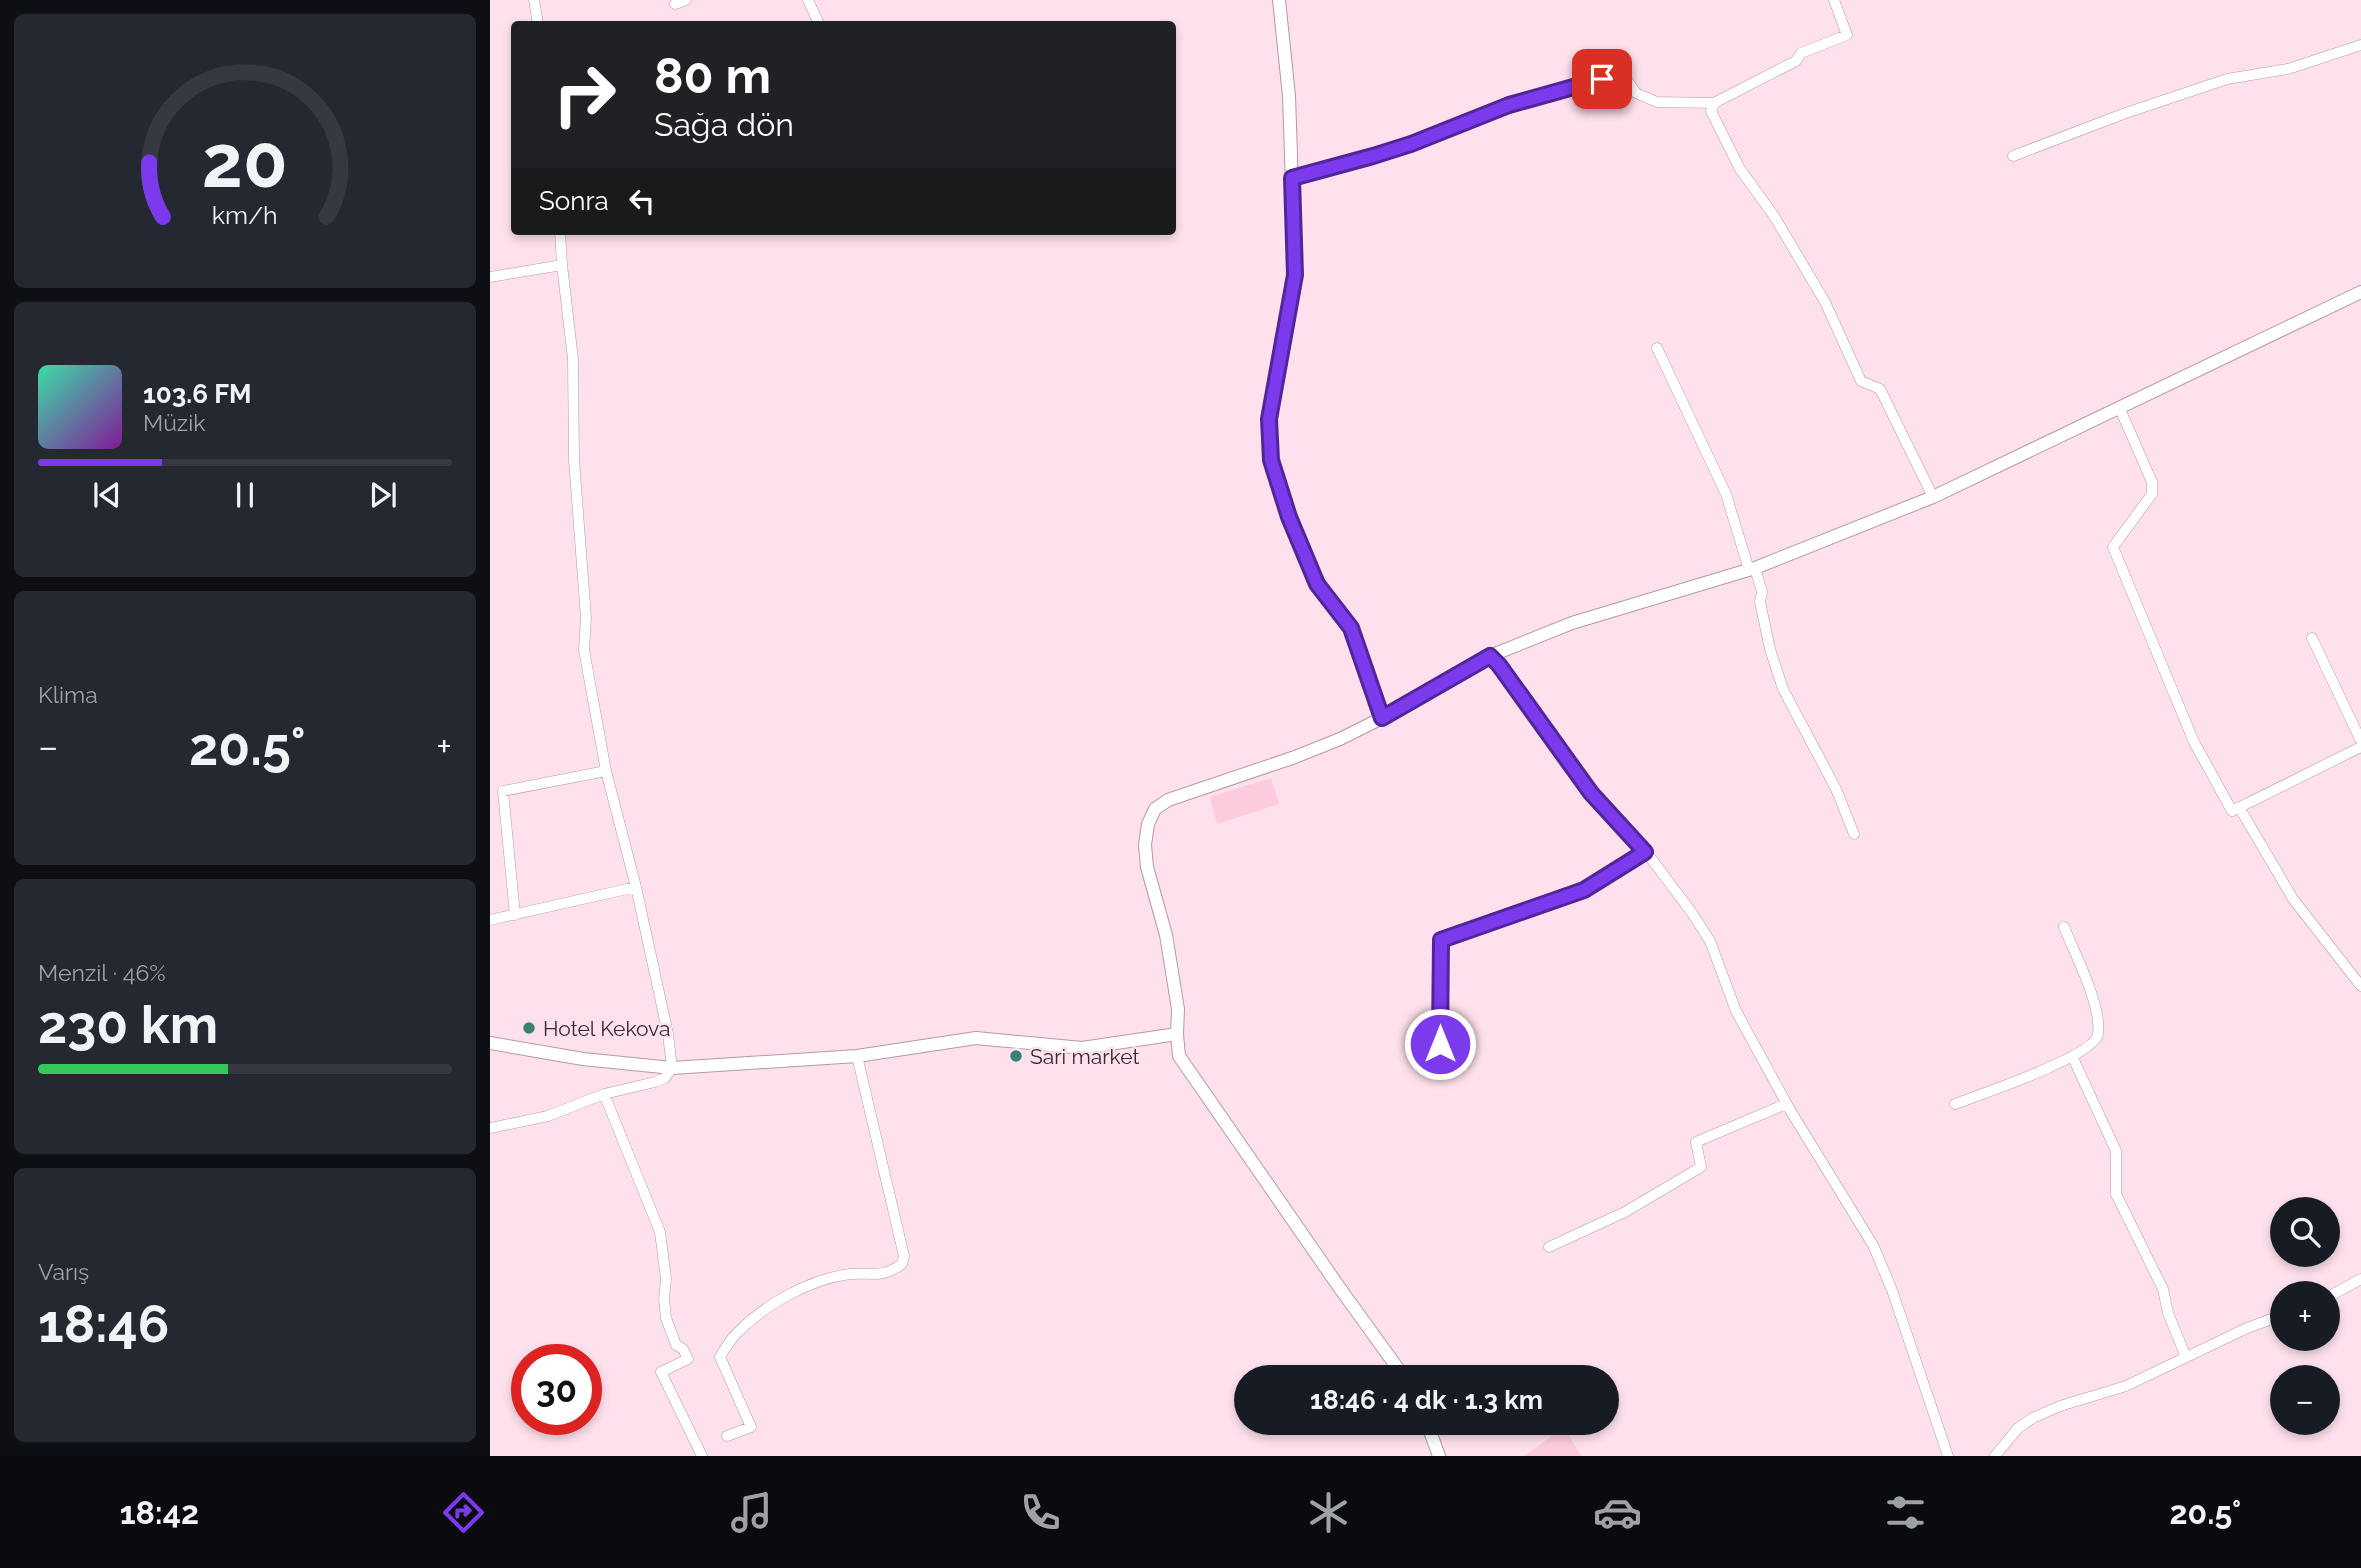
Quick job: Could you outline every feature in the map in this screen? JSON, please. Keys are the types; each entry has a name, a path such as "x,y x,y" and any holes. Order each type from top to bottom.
{"street":[{"path":"534,0 538,21"},
{"path":"808,0 818,21"},
{"path":"1279,0 1289,96 1295,275 1269,419 1271,460 1289,517 1317,584 1351,628 1382,718"},
{"path":"1292,178 1353,163 1540,96 1623,74 1636,93 1657,102 1714,103 1796,61 1801,53 1847,35 1834,0"},
{"path":"2013,156 2123,114 2227,79 2288,69 2361,45"},
{"path":"1714,103 1711,111 1740,169 1774,216 1825,302 1861,381 1880,389 1933,496"},
{"path":"490,1128 548,1116 604,1094 655,1082 665,1078 672,1068 668,1034 636,887 606,771 584,650 586,618 574,460 573,359 560,235"},
{"path":"490,277 562,265"},
{"path":"1395,1365 1179,1056 1178,1009 1166,935 1147,867 1145,845 1155,809 1168,800 1295,757 1382,718 1490,656 1572,623 1752,569 1933,496 2361,292"},
{"path":"1657,348 1726,494 1762,593 1760,601 1770,649 1783,689 1836,789 1854,834"},
{"path":"2120,408 2152,482 2152,494 2113,547 2194,742 2232,811 2361,747"},
{"path":"2312,638 2361,741"},
{"path":"1490,656 1591,793 1645,852 1710,941 1736,1011 1786,1104 1873,1245 1892,1290 1948,1456"},
{"path":"515,915 503,792 606,771"},
{"path":"2239,807 2293,900 2361,986"},
{"path":"1440,1044 1441,940 1584,890 1645,852"},
{"path":"490,920 636,887"},
{"path":"1955,1104 2073,1058 2094,1043 2098,1034 2094,1002 2064,927"},
{"path":"490,1043 583,1059 672,1068 857,1056 976,1038 1082,1048 1177,1034"},
{"path":"727,1436 751,1427 720,1357 735,1335 772,1304 808,1286 852,1274 884,1274 902,1265 904,1256 857,1056"},
{"path":"2073,1058 2116,1151 2116,1194 2163,1289 2168,1313 2186,1357"},
{"path":"604,1094 660,1232 666,1279 666,1318 676,1345 683,1349 688,1359 661,1371 702,1456"},
{"path":"1549,1247 1625,1212 1701,1167 1696,1142 1786,1104"},
{"path":"2340,1290 2361,1279"},
{"path":"1995,1456 2018,1428 2033,1418 2060,1406 2126,1386 2270,1320"},
{"path":"1431,1435 1439,1456"}],"shaded area":[{"path":"1271,778 1279,804 1217,824 1210,797"},
{"path":"1553,1435 1569,1435 1581,1456 1524,1456"}],"place":[{"name":"Hotel Kekova","path":"529,1028"},
{"name":"Sari market","path":"1016,1056"}],"route":[{"path":"1440,1044 1441,940 1584,890 1645,852 1591,793 1490,656 1382,718 1351,628 1317,584 1289,517 1271,460 1269,419 1295,275 1292,178 1353,163 1411,144 1509,105 1602,79"}]}
